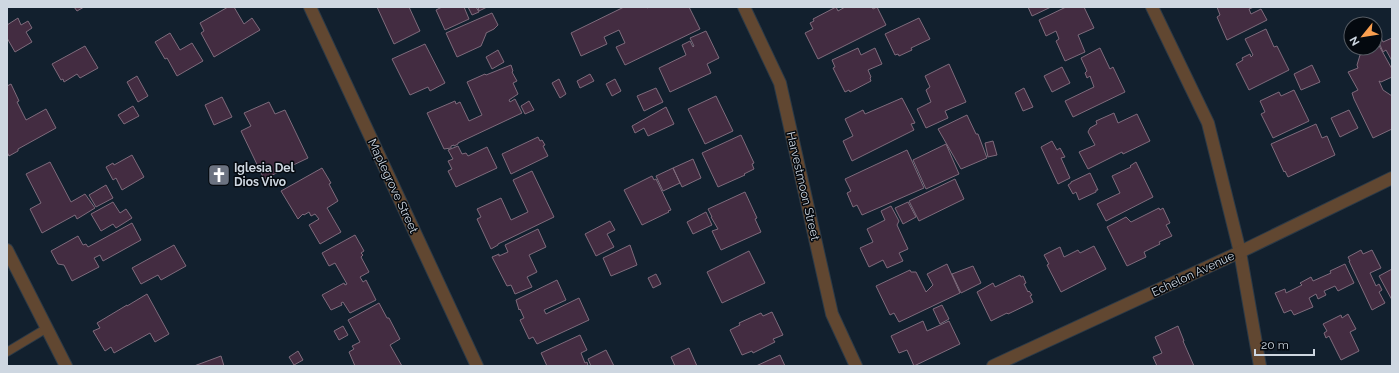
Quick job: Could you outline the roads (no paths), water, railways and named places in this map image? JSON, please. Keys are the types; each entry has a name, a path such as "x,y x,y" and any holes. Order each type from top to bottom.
{"street":[{"name":"Maplegrove Street","path":"310,7 477,366"},
{"name":"Harvestmoon Street","path":"744,7 780,83 832,314 856,366"},
{"path":"1152,7 1208,123 1240,252 1260,366"},
{"name":"Echelon Avenue","path":"993,366 1240,252 1392,178"},
{"path":"7,250 66,366"}],"lane":[{"path":"7,352 47,328"}],"place":[{"name":"Iglesia Del Dios Vivo","path":"219,175"}]}
